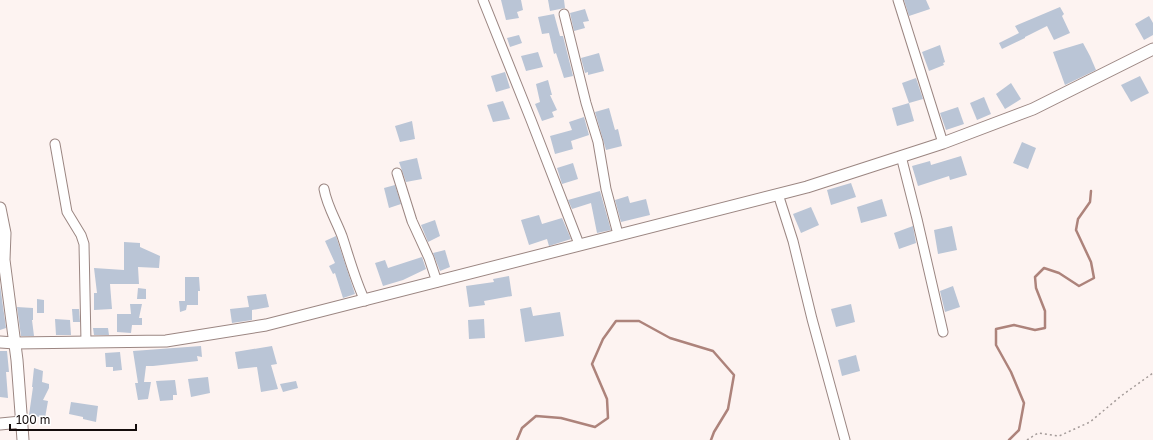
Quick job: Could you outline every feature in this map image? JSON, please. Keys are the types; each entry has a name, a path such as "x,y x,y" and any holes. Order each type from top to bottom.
{"street":[{"path":"483,0 579,244"},
{"path":"898,0 943,143"},
{"path":"564,14 586,102 598,142 606,189 618,234"},
{"path":"0,342 166,341 266,325 365,301 579,244 807,187 943,143 1033,109 1153,49"},
{"path":"55,144 67,212 81,235 84,244 86,342"},
{"path":"902,156 943,332"},
{"path":"397,173 412,221 429,258 437,282"},
{"path":"324,189 325,197 341,234 359,289 365,301"},
{"path":"778,194 793,241 812,319 846,440"},
{"path":"0,208 5,233 4,260 17,360 23,440"},
{"path":"0,424 21,422"}],"path":[{"path":"1027,440 1038,433 1059,436 1090,422 1121,396 1153,374"}],"building":[{"path":"501,0 521,0 523,10 517,12 519,18 506,20"},
{"path":"548,0 564,0 565,8 550,11"},
{"path":"904,0 926,0 930,9 909,16"},
{"path":"1060,7 1064,14 1062,16 1070,33 1054,40 1047,26 1002,49 999,43 1019,33 1015,26"},
{"path":"585,9 589,21 583,22 585,28 574,31 570,13"},
{"path":"554,14 560,36 563,36 573,76 564,78 556,53 554,54 549,33 542,34 538,17"},
{"path":"1149,16 1153,23 1153,35 1144,40 1135,24"},
{"path":"519,35 522,43 510,47 507,38"},
{"path":"1083,43 1096,70 1065,85 1053,52"},
{"path":"940,45 945,62 943,63 944,65 929,71 922,52"},
{"path":"538,52 543,67 526,71 521,56"},
{"path":"599,53 604,71 588,75 588,72 585,73 581,58"},
{"path":"505,72 510,88 496,92 491,76"},
{"path":"1140,76 1149,93 1131,102 1121,85"},
{"path":"916,78 923,99 909,103 902,83"},
{"path":"548,80 552,95 550,95 557,110 552,112 554,117 542,121 535,104 540,102 536,84"},
{"path":"1011,83 1021,99 1005,109 996,94"},
{"path":"984,97 991,114 977,120 970,103"},
{"path":"503,101 510,119 493,122 487,105"},
{"path":"909,103 914,121 897,126 892,108"},
{"path":"958,107 964,124 946,130 940,113"},
{"path":"609,108 615,130 618,129 622,146 606,150 595,112"},
{"path":"584,117 589,135 571,141 573,149 555,154 550,136 572,130 569,122"},
{"path":"412,121 415,139 400,142 395,126"},
{"path":"1022,142 1036,148 1028,169 1013,163"},
{"path":"961,156 967,175 950,180 949,176 918,186 912,166 930,161 931,165"},
{"path":"417,158 422,179 406,182 399,162"},
{"path":"573,163 578,179 562,184 557,168"},
{"path":"851,183 856,197 831,205 827,190"},
{"path":"395,185 401,204 389,208 384,188"},
{"path":"600,191 611,230 597,233 591,203 572,209 568,200"},
{"path":"628,196 630,203 646,199 650,215 621,222 615,200"},
{"path":"882,199 887,216 861,223 857,207"},
{"path":"811,207 819,225 801,233 793,214"},
{"path":"539,215 542,224 562,218 571,239 549,246 547,239 529,245 521,220"},
{"path":"435,220 440,236 428,242 421,225"},
{"path":"913,226 916,243 899,249 894,233"},
{"path":"952,226 957,250 938,254 934,230"},
{"path":"336,236 355,294 343,298 335,273 333,274 329,266 335,263 325,241"},
{"path":"124,242 140,243 140,247 160,256 159,268 138,267 139,284 110,284 112,309 94,310 94,293 97,293 94,268 124,270"},
{"path":"445,250 450,267 440,271 433,253"},
{"path":"422,257 426,269 403,280 383,286 375,263 385,260 388,268"},
{"path":"509,276 512,296 484,301 485,305 469,307 466,286 494,282 493,279"},
{"path":"185,277 199,277 200,291 198,291 198,305 187,305 186,310 180,312 179,301 185,301"},
{"path":"0,285 6,328 0,330"},
{"path":"953,286 960,307 945,312 940,291"},
{"path":"138,288 146,289 146,299 137,299"},
{"path":"266,294 269,307 252,310 252,320 232,323 230,309 249,307 247,296"},
{"path":"37,299 44,300 44,313 37,313"},
{"path":"130,304 142,304 139,318 142,318 142,325 132,325 131,333 117,332 117,314 131,314"},
{"path":"851,304 855,322 836,327 831,309"},
{"path":"17,307 33,308 32,320 34,336 21,336"},
{"path":"531,307 533,316 560,312 564,336 525,342 520,309"},
{"path":"72,309 79,309 80,322 73,322"},
{"path":"55,319 70,320 71,335 56,335"},
{"path":"484,319 485,338 469,339 468,320"},
{"path":"93,328 108,328 109,335 94,335"},
{"path":"201,346 202,357 197,356 198,361 146,366 144,382 151,382 148,399 138,400 135,383 138,383 133,351"},
{"path":"272,346 277,364 271,365 278,389 261,392 257,367 238,369 235,352"},
{"path":"0,351 7,351 9,372 6,372 8,398 0,397"},
{"path":"120,352 122,370 113,371 113,367 106,367 105,353"},
{"path":"856,355 860,371 842,376 838,360"},
{"path":"34,368 43,371 42,382 49,384 49,388 43,400 48,401 45,418 29,415"},
{"path":"208,377 210,393 191,397 188,379"},
{"path":"175,380 177,395 173,395 173,400 160,401 156,381"},
{"path":"296,381 298,388 283,392 280,384"},
{"path":"71,402 98,406 96,422 69,414"}],"waterway":[{"path":"1009,440 1019,430 1024,403 1011,372 996,345 996,329 1014,325 1035,330 1045,328 1045,311 1036,288 1035,277 1044,268 1059,273 1079,286 1094,278 1091,262 1076,230 1078,219 1090,202 1091,191"},
{"path":"517,440 522,428 536,416 561,418 595,427 608,418 607,399 592,364 603,339 616,321 639,321 670,338 713,351 734,375 728,409 714,432 711,440"}]}
